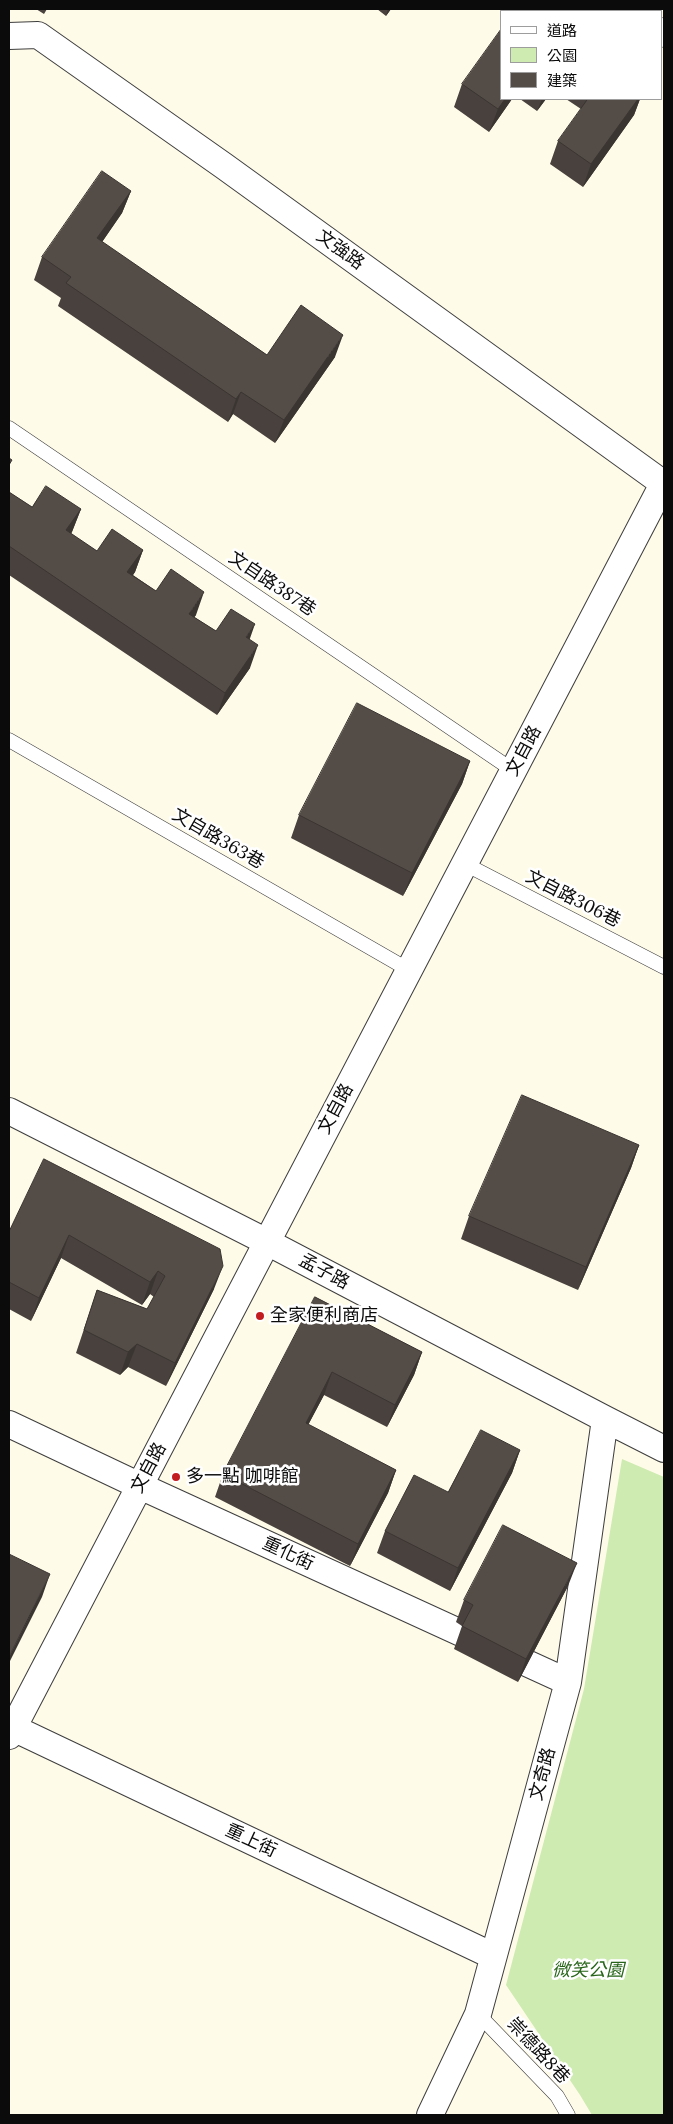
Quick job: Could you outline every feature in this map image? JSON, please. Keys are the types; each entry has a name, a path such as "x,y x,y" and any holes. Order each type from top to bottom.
{"street":[{"name":"文強路","path":"9,36 38,35 224,166 664,484"},
{"name":"文自路","path":"10,1730 140,1486 664,484"},
{"name":"孟子路","path":"9,1111 267,1242 664,1448"},
{"name":"文奇路","path":"430,2115 478,2014 568,1682 605,1419"},
{"name":"重化街","path":"9,1424 568,1682"},
{"name":"重上街","path":"10,1730 493,1956"}],"lane":[{"name":"文自路387巷","path":"9,428 514,771"},
{"name":"文自路363巷","path":"9,740 409,970"},
{"name":"文自路306巷","path":"465,864 664,967"},
{"name":"崇德路8巷","path":"478,2014 556,2096 568,2115"}],"green space":[{"name":"微笑公園","path":"622,1459 664,1477 664,2115 592,2115 506,1985 584,1689"}],"building":[{"path":"500,31 500,100 504,100 498,109 462,84"},
{"path":"587,100 637,100 591,164 558,141"},
{"path":"102,171 131,191 97,238 267,355 301,305 343,335 284,420 241,392 236,399 66,283 71,277 42,257"},
{"path":"46,486 81,509 66,530 97,551 112,529 143,550 127,572 156,591 171,569 204,592 189,614 216,631 231,609 255,624 246,637 258,645 225,693 9,546 9,492 32,507"},
{"path":"357,703 470,761 412,873 299,815"},
{"path":"522,1095 639,1145 586,1267 469,1216"},
{"path":"44,1159 220,1249 223,1266 175,1363 137,1344 128,1352 84,1330 97,1290 147,1309 165,1276 158,1271 150,1282 69,1235 39,1298 9,1282 9,1232"},
{"path":"315,1297 422,1352 395,1405 332,1372 306,1423 396,1470 358,1544 223,1474"},
{"path":"481,1430 520,1450 458,1568 385,1531 414,1475 448,1492"},
{"path":"503,1525 577,1563 526,1659 462,1626 473,1605 464,1600"},
{"path":"9,1554 50,1574 9,1657"}],"place":[{"name":"全家便利商店","path":"260,1316"},
{"name":"多一點 咖啡館","path":"176,1477"}]}
